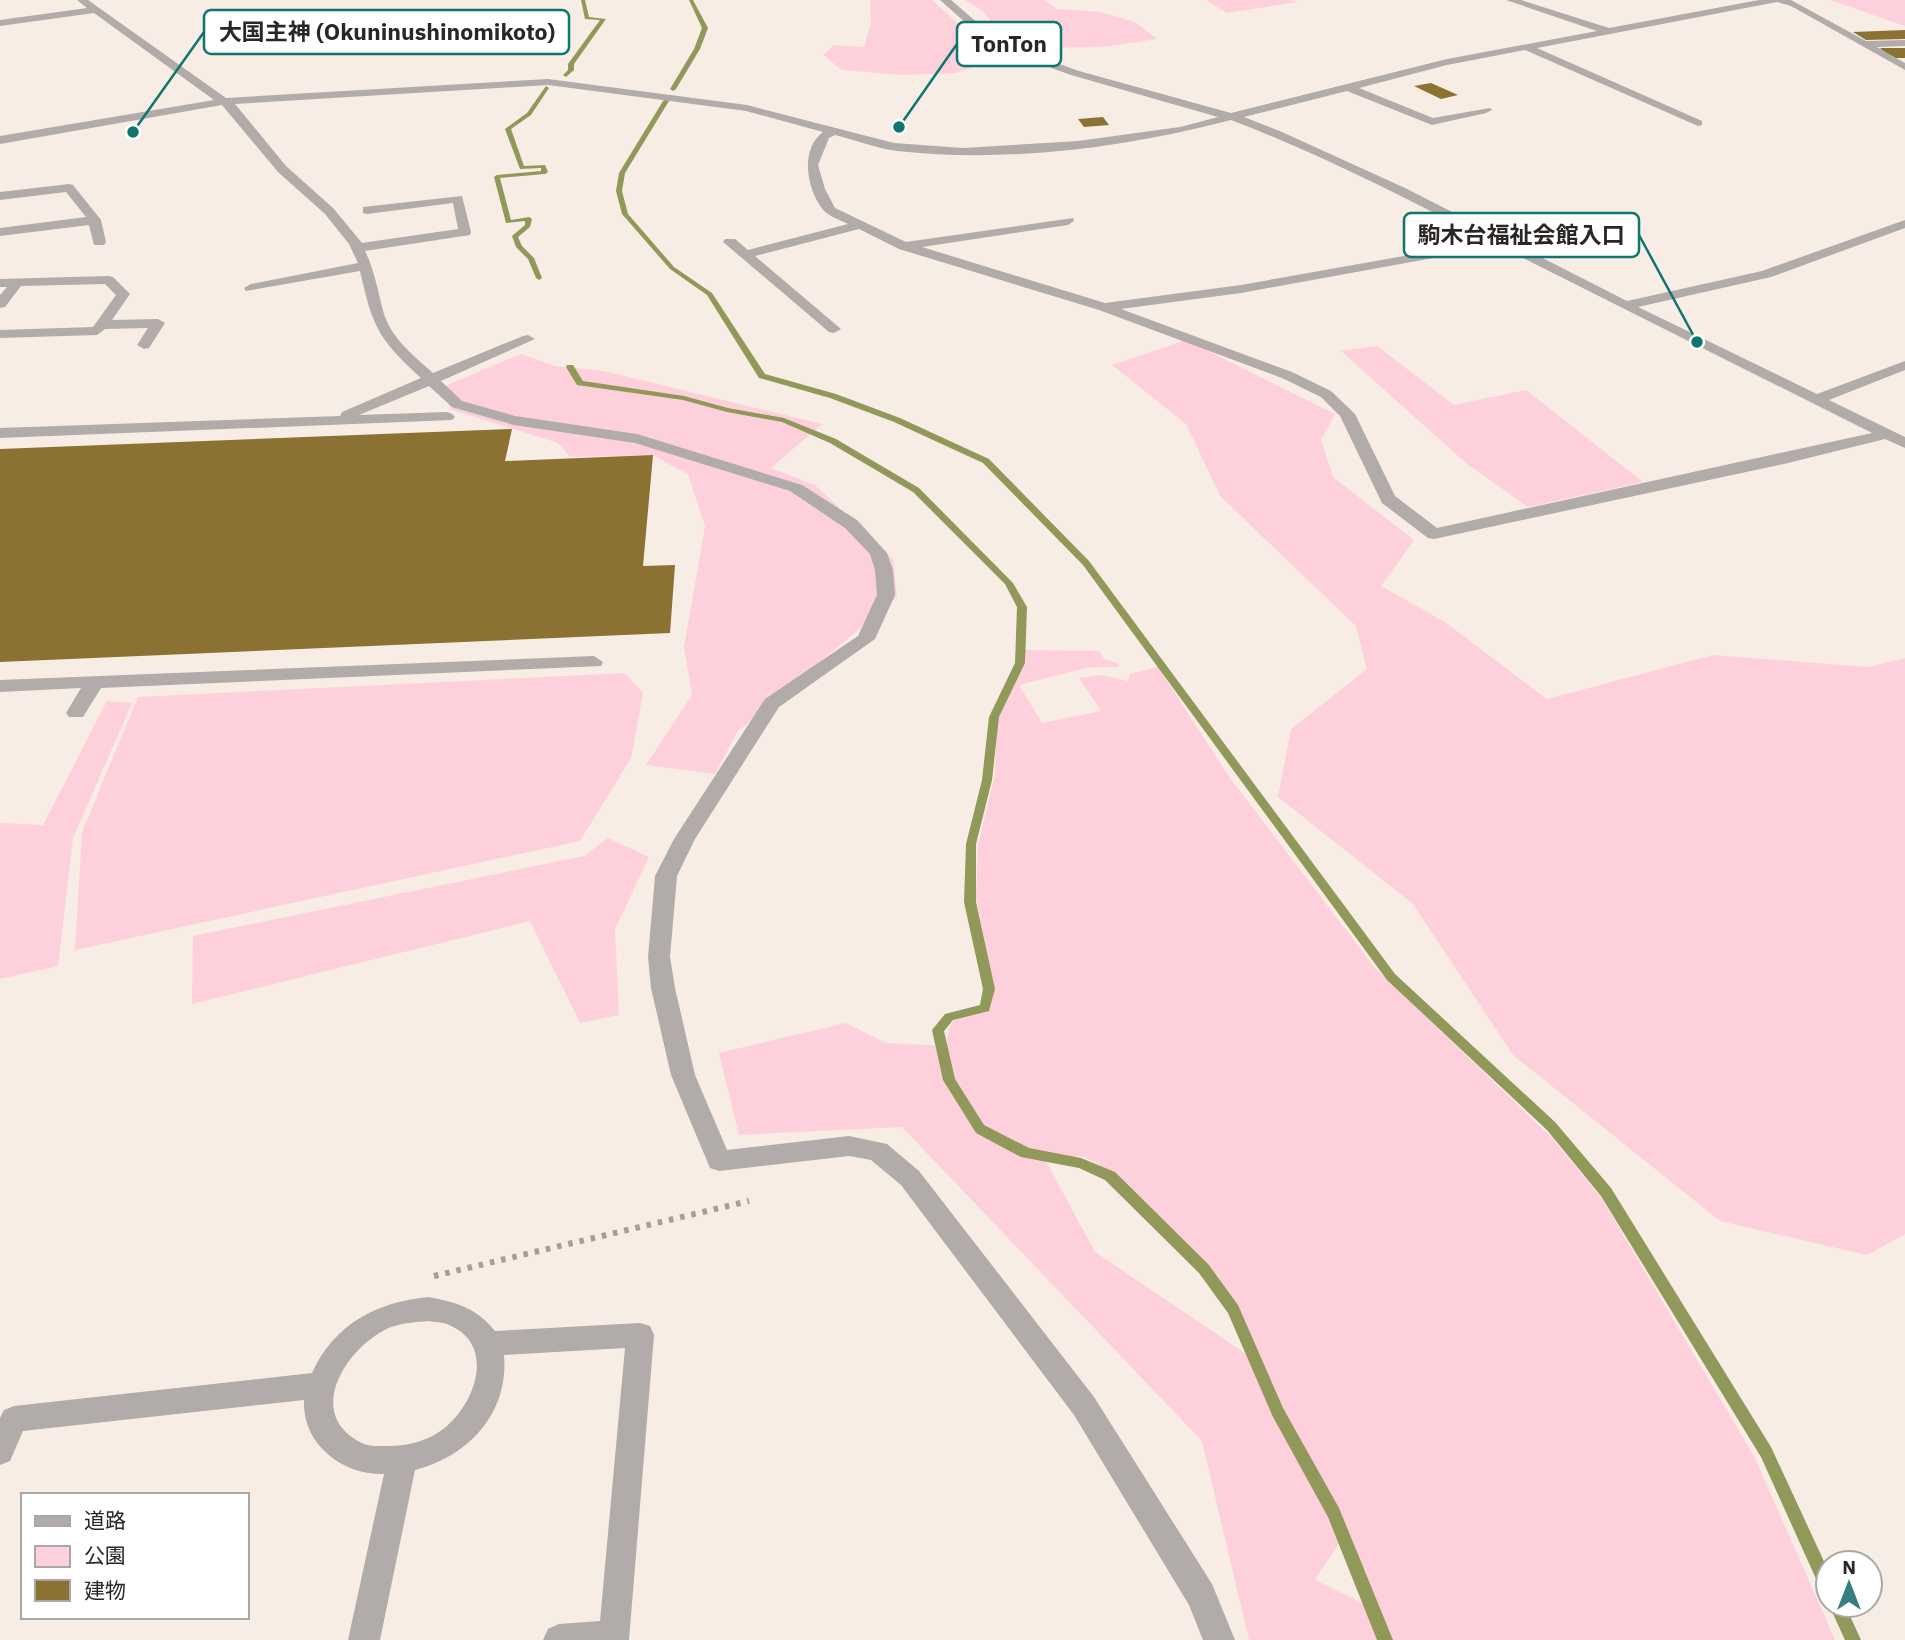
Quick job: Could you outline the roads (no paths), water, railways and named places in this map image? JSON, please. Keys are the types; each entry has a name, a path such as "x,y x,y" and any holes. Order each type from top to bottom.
{"street":[{"path":"82,0 226,101 282,169 330,211 362,257 378,317 394,345 457,404 514,419 637,439 796,488 851,524 878,553 884,570 886,595 866,639 772,703 685,839 666,876 659,957 683,1075 719,1161 849,1146 878,1151 910,1178 1084,1406 1201,1595 1219,1640"},
{"path":"945,0 978,31 998,45 1022,56 1235,118 1278,134 1401,191 1625,306 1905,443"},
{"path":"1511,0 1607,31"},
{"path":"0,140 226,101 548,82 747,108 894,147 962,152 1101,142 1180,131 1447,62 1775,0 1794,5 1902,64"},
{"path":"0,23 95,10"},
{"path":"1863,44 1905,43"},
{"path":"1526,47 1698,123"},
{"path":"1347,86 1432,122 1486,110"},
{"path":"835,130 824,136 813,165 814,177 831,209 904,246 958,265 1104,307 1287,375 1326,394 1347,414 1388,499 1434,534 1788,458 1886,434"},
{"path":"0,196 69,188 95,220 99,242"},
{"path":"251,288 465,232 458,199 367,210"},
{"path":"0,232 95,220"},
{"path":"904,246 1068,221"},
{"path":"1625,306 1766,274 1905,224"},
{"path":"745,255 859,225"},
{"path":"730,242 834,329"},
{"path":"1104,307 1241,289 1502,242"},
{"path":"0,283 108,280 122,294 97,331 0,334"},
{"path":"0,303 17,282"},
{"path":"101,326 158,323 144,345"},
{"path":"332,421 528,339"},
{"path":"1816,400 1905,365"},
{"path":"0,432 447,417"},
{"path":"0,686 594,662"},
{"path":"76,713 95,682"},
{"path":"428,1309 454,1314 474,1326 488,1344 493,1367 489,1392 476,1416 454,1438 426,1454 402,1460 367,1461 342,1451 325,1433 317,1411 320,1385 331,1361 349,1339 374,1322 401,1312 428,1309"},
{"path":"488,1344 640,1335 615,1638 559,1640"},
{"path":"0,1451 14,1419 320,1385"},
{"path":"364,1640 402,1460"}],"waterway":[{"path":"566,75 603,19 587,18 583,0"},
{"path":"673,89 697,49 705,28 691,0"},
{"path":"539,278 531,258 519,247 515,236 528,226 529,219 508,222 497,177 545,172 543,166 522,168 508,129 529,114 546,88"},
{"path":"666,101 622,173 619,191 625,214 672,268 710,294 762,376 833,396 897,420 986,461 1086,563 1391,977 1551,1126 1606,1192 1766,1452 1814,1557"},
{"path":"570,367 580,383 684,398 727,410 784,420 833,441 916,490 1009,583 1022,607 1020,663 994,717 987,780 971,844 970,902 989,989 985,1008 949,1017 938,1030 949,1080 980,1129 1026,1153 1081,1163 1110,1176 1204,1269 1233,1309 1278,1412 1334,1513 1385,1640"},
{"path":"1843,1619 1853,1640"}],"place":[{"name":"TonTon","path":"899,127"},
{"name":"大国主神 (Okuninushinomikoto)","path":"133,132"},
{"name":"駒木台福祉会館入口","path":"1697,342"}]}
